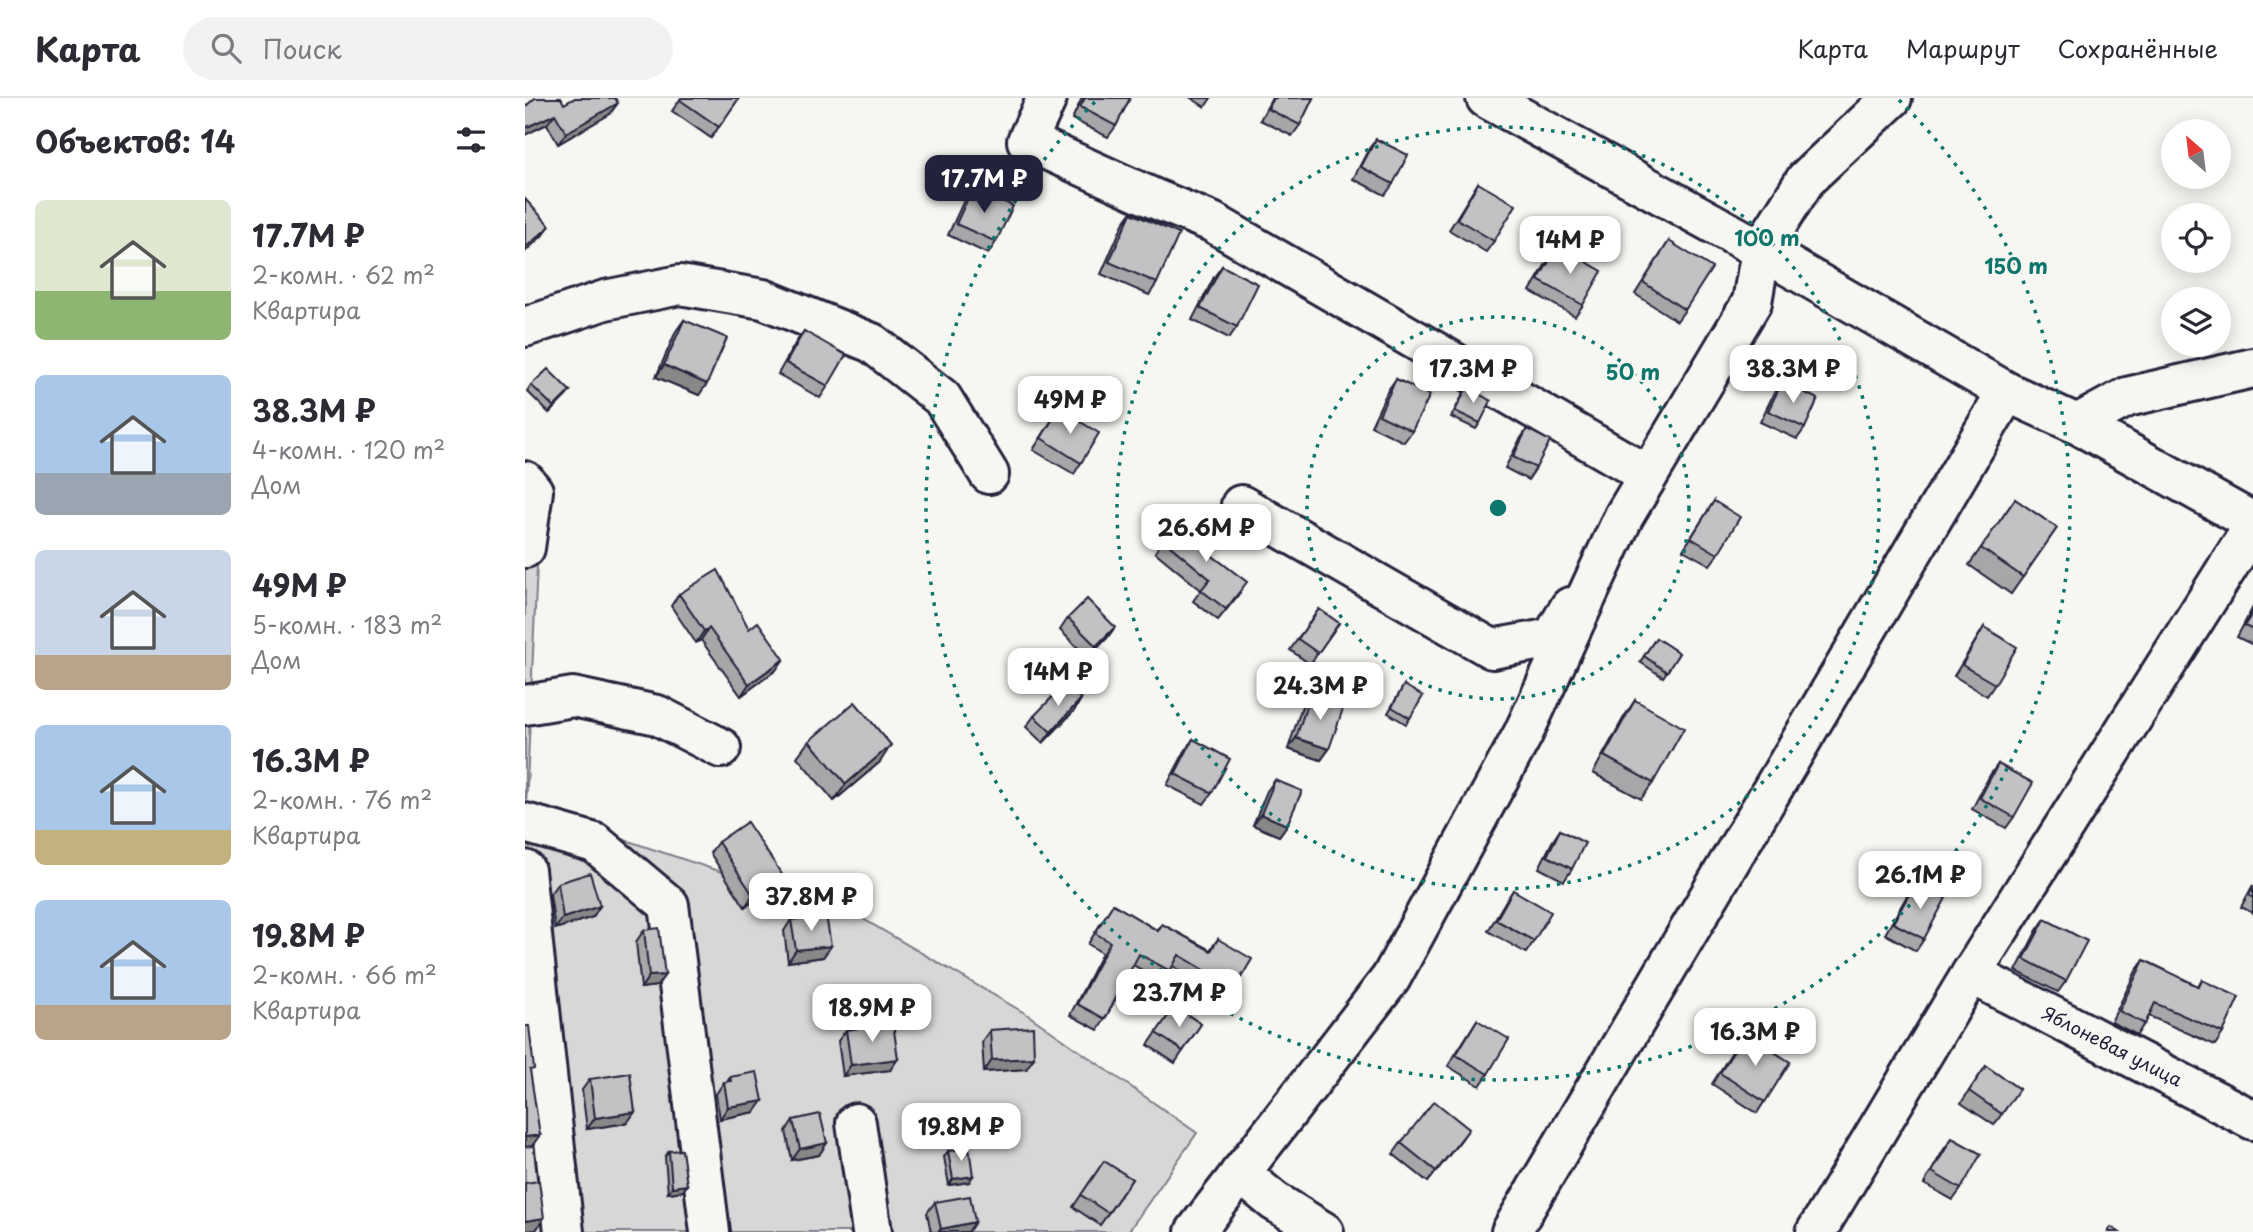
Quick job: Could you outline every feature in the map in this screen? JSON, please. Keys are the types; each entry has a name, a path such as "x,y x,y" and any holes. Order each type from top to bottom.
{"street":[{"path":"1047,98 1027,141 1155,200 1212,222 1648,475"},
{"path":"1486,98 1761,250 2007,392 2077,424 2253,524 1971,974 1816,1232"},
{"path":"1241,505 1492,649 1552,638 1752,302 1761,250 1806,178 1892,98"},
{"path":"525,327 605,300 680,285 763,299 872,343 943,398 989,474"},
{"path":"2077,424 2127,397 2253,368"},
{"path":"1511,1232 2007,392"},
{"path":"525,481 533,491 525,548"},
{"path":"1195,1232 1391,978 1523,734 1624,516"},
{"path":"525,705 573,697 657,715 721,748"},
{"path":"525,823 595,843 669,905 710,1232"},
{"path":"525,870 564,1232"},
{"name":"Яблоневая улица","path":"1971,974 2253,1120"},
{"path":"856,1123 872,1232"},
{"path":"1240,1174 1274,1201 1324,1232"}],"shaded area":[{"path":"525,480 540,499 526,807 863,919 1028,1015 1197,1133 1128,1232 525,1232"}],"building":[{"path":"535,98 561,98 564,104 575,98 615,98 618,103 566,133 555,114 525,128 525,107"},
{"path":"739,98 719,127 680,100"},
{"path":"1085,98 1130,98 1116,126 1080,107"},
{"path":"1274,98 1313,98 1300,125 1268,109"},
{"path":"1376,139 1408,155 1393,184 1361,167"},
{"path":"1478,183 1516,205 1494,241 1457,219"},
{"path":"973,187 1013,206 996,242 956,224"},
{"path":"525,199 550,226 525,248"},
{"path":"1131,213 1179,234 1157,283 1109,262"},
{"path":"1669,241 1712,268 1685,310 1643,282"},
{"path":"1558,246 1602,271 1583,305 1538,280"},
{"path":"1222,266 1258,284 1237,327 1200,308"},
{"path":"684,320 727,338 707,384 664,365"},
{"path":"804,331 846,355 828,386 786,363"},
{"path":"548,369 570,391 554,407 531,385"},
{"path":"1396,379 1430,395 1412,431 1379,415"},
{"path":"1782,382 1818,399 1805,428 1768,411"},
{"path":"1467,387 1491,401 1480,423 1455,411"},
{"path":"1059,409 1099,433 1081,463 1041,438"},
{"path":"1527,429 1550,441 1536,468 1513,457"},
{"path":"2015,499 2057,528 2023,577 1981,548"},
{"path":"1714,501 1740,517 1718,554 1691,538"},
{"path":"1181,518 1204,536 1197,544 1247,582 1226,609 1201,590 1210,579 1163,540"},
{"path":"718,570 749,629 758,622 784,659 749,684 709,628 704,631 679,594"},
{"path":"1087,599 1115,627 1096,646 1068,618"},
{"path":"1319,609 1339,623 1318,653 1298,639"},
{"path":"2253,611 2253,630 2245,626"},
{"path":"1984,627 2017,647 1995,684 1962,665"},
{"path":"1656,638 1679,653 1667,672 1644,656"},
{"path":"1065,684 1081,699 1051,732 1034,716"},
{"path":"1404,685 1423,696 1410,718 1392,707"},
{"path":"1310,695 1344,706 1329,749 1296,738"},
{"path":"1635,700 1684,728 1653,783 1604,756"},
{"path":"855,702 891,745 846,784 809,741"},
{"path":"1193,739 1230,759 1212,793 1175,774"},
{"path":"1998,764 2033,783 2014,817 1980,798"},
{"path":"1275,780 1302,791 1287,825 1261,814"},
{"path":"747,822 783,876 753,895 718,842"},
{"path":"1560,830 1585,843 1572,869 1547,856"},
{"path":"590,873 600,906 563,918 558,883"},
{"path":"1916,882 1946,898 1924,939 1893,923"},
{"path":"1513,890 1551,912 1534,941 1496,920"},
{"path":"1113,904 1158,931 1162,924 1211,951 1218,939 1252,959 1235,988 1179,955 1170,971 1139,954 1105,1019 1077,1004 1110,942 1095,933"},
{"path":"826,915 831,946 796,950 791,920"},
{"path":"2045,919 2087,941 2066,981 2024,959"},
{"path":"659,928 665,975 649,976 644,930"},
{"path":"2144,960 2199,987 2202,980 2239,997 2223,1033 2155,1003 2145,1024 2119,1011"},
{"path":"1175,1006 1201,1024 1183,1051 1156,1033"},
{"path":"1477,1020 1509,1039 1488,1074 1456,1055"},
{"path":"893,1023 898,1059 851,1065 846,1030"},
{"path":"525,1026 529,1026 534,1069 530,1070 540,1135 525,1137"},
{"path":"1033,1027 1034,1058 992,1060 990,1030"},
{"path":"1745,1033 1790,1062 1765,1102 1720,1073"},
{"path":"1986,1066 2019,1089 2002,1114 1969,1091"},
{"path":"757,1072 763,1101 728,1107 724,1082 731,1081 730,1077"},
{"path":"630,1073 635,1112 595,1118 590,1079"},
{"path":"1434,1101 1469,1129 1436,1171 1401,1143"},
{"path":"820,1114 827,1143 800,1149 793,1120"},
{"path":"1952,1138 1981,1154 1961,1189 1932,1172"},
{"path":"969,1148 973,1176 953,1179 948,1151"},
{"path":"682,1150 687,1185 672,1187 669,1151"},
{"path":"1104,1161 1132,1179 1108,1213 1081,1195"},
{"path":"539,1181 544,1218 525,1221 525,1183"},
{"path":"970,1196 975,1222 941,1229 935,1202"}]}
